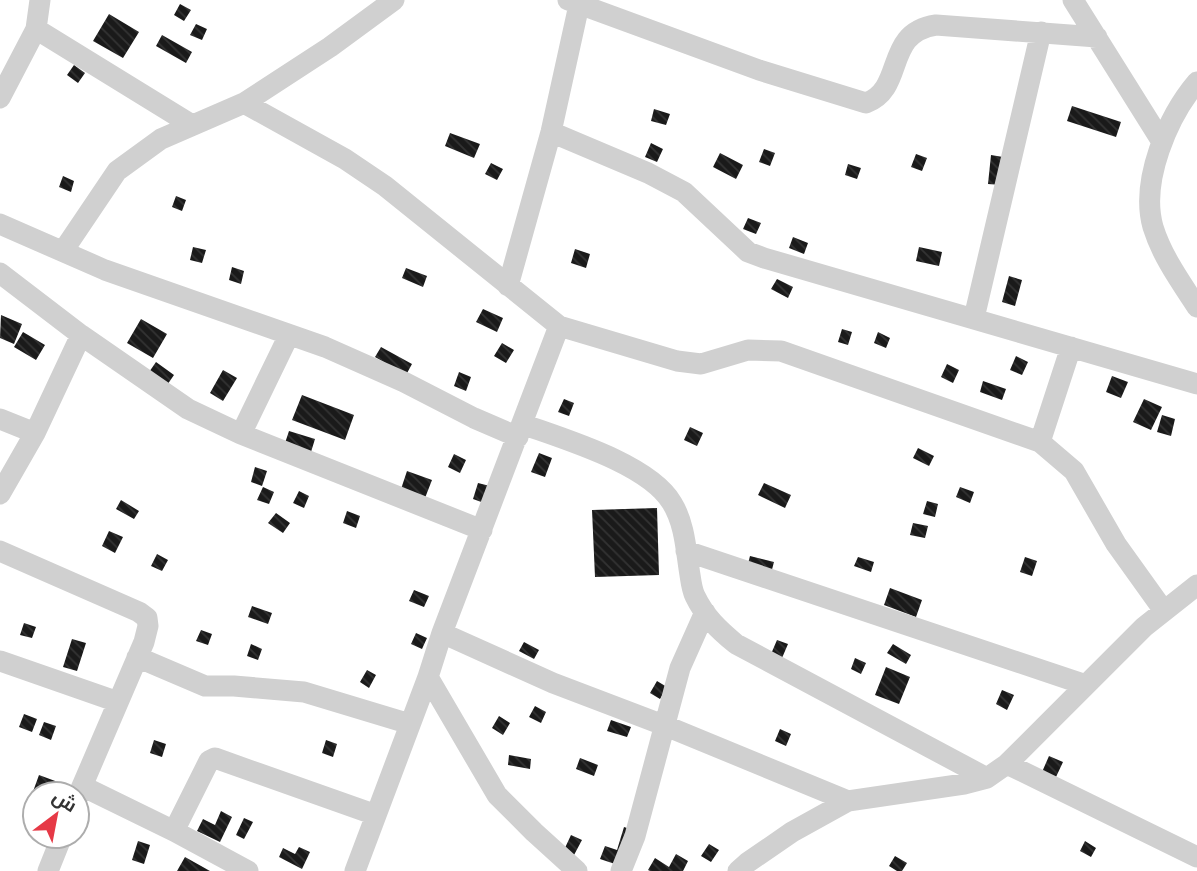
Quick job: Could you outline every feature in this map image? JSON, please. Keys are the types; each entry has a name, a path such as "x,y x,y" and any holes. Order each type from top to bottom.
{"street":[{"path":"0,97 36,29 40,0"},
{"path":"63,251 117,171 161,139 244,103 330,47 394,0"},
{"path":"1073,0 1161,142"},
{"path":"508,286 551,132 573,2 759,70 866,103 883,92 905,40 912,32 925,26 936,24 1097,37"},
{"path":"36,29 192,125"},
{"path":"974,318 1041,32"},
{"path":"1197,82 1187,94 1161,142 1150,187 1153,225 1168,262 1197,307"},
{"path":"244,103 345,159 385,186 559,326 689,363 701,364 748,351 781,351 1040,442 1074,471 1115,544 1164,611"},
{"path":"551,132 648,173 684,192 748,252 1197,384"},
{"path":"0,224 105,270 325,347 404,382 474,418 606,455 635,471 657,486 671,500 680,517 694,594 712,624 736,644 987,778"},
{"path":"0,272 82,335 188,409 241,434 482,530"},
{"path":"355,871 559,326"},
{"path":"0,494 35,433 82,335"},
{"path":"241,434 289,335"},
{"path":"1040,442 1071,347"},
{"path":"0,419 35,433"},
{"path":"0,551 139,612 146,618 148,626 144,642 84,780"},
{"path":"686,551 1086,685"},
{"path":"738,871 792,832 848,801 964,784 987,778 1007,764 1144,627 1197,585"},
{"path":"621,871 635,836 680,668 705,612"},
{"path":"442,633 553,683 848,801"},
{"path":"137,657 205,686 304,692 410,724"},
{"path":"0,661 118,702"},
{"path":"428,677 498,794 577,871"},
{"path":"174,831 209,761 215,758 376,815"},
{"path":"1007,764 1197,857"},
{"path":"91,797 174,831 248,871"},
{"path":"48,871 56,850"}],"building":[{"path":"180,4 191,10 184,21 174,15"},
{"path":"109,14 139,32 123,58 93,41"},
{"path":"196,24 207,29 202,40 190,35"},
{"path":"162,35 192,52 186,63 156,46"},
{"path":"74,65 85,73 78,83 67,75"},
{"path":"1072,106 1121,122 1116,137 1067,121"},
{"path":"654,109 670,114 666,125 651,121"},
{"path":"450,133 480,144 474,158 445,146"},
{"path":"651,143 663,149 657,162 645,157"},
{"path":"764,149 775,153 770,166 759,162"},
{"path":"720,153 743,165 736,179 713,167"},
{"path":"916,154 927,158 922,171 911,167"},
{"path":"991,155 1003,157 1001,185 988,184"},
{"path":"491,163 503,169 497,180 485,174"},
{"path":"848,164 861,168 857,179 845,175"},
{"path":"63,176 74,181 71,192 59,187"},
{"path":"176,196 186,200 182,211 172,207"},
{"path":"748,218 761,223 756,234 743,229"},
{"path":"793,237 808,243 804,254 789,248"},
{"path":"193,247 206,250 202,263 190,260"},
{"path":"919,247 942,252 939,266 916,261"},
{"path":"575,249 590,254 586,268 571,263"},
{"path":"232,267 244,271 241,284 229,280"},
{"path":"406,268 427,276 423,287 402,278"},
{"path":"1009,276 1022,280 1015,306 1002,302"},
{"path":"777,279 793,287 788,298 771,289"},
{"path":"483,309 503,318 497,332 476,322"},
{"path":"1,315 22,324 14,344 0,338"},
{"path":"141,319 167,334 153,358 127,343"},
{"path":"842,329 852,332 848,345 838,342"},
{"path":"23,332 45,345 36,360 14,347"},
{"path":"878,332 890,338 886,348 874,343"},
{"path":"502,343 514,350 506,363 494,356"},
{"path":"381,347 412,364 406,375 375,357"},
{"path":"1016,356 1028,362 1022,375 1010,370"},
{"path":"156,362 174,375 163,391 145,378"},
{"path":"947,364 959,370 953,383 941,377"},
{"path":"223,370 237,378 223,401 210,393"},
{"path":"459,372 471,377 466,391 454,386"},
{"path":"1112,376 1128,382 1121,398 1106,392"},
{"path":"983,381 1006,389 1002,400 980,392"},
{"path":"302,395 354,415 345,440 292,420"},
{"path":"564,399 574,403 569,416 558,412"},
{"path":"1144,399 1162,407 1151,430 1133,422"},
{"path":"1162,415 1175,419 1171,436 1157,432"},
{"path":"690,427 703,433 697,446 684,440"},
{"path":"289,431 315,439 311,452 285,443"},
{"path":"918,448 934,456 929,466 913,458"},
{"path":"539,453 552,458 545,477 531,472"},
{"path":"454,454 466,460 460,473 448,467"},
{"path":"255,467 267,471 262,486 251,482"},
{"path":"407,471 432,480 425,498 401,489"},
{"path":"478,483 490,486 484,503 473,499"},
{"path":"764,483 791,495 785,508 758,495"},
{"path":"263,487 274,492 269,504 257,500"},
{"path":"960,487 974,492 970,503 956,497"},
{"path":"299,491 309,496 304,508 293,503"},
{"path":"121,500 139,511 134,519 116,509"},
{"path":"927,501 938,504 935,517 923,514"},
{"path":"657,508 659,575 595,577 592,510"},
{"path":"347,511 360,516 356,528 343,523"},
{"path":"276,513 290,523 283,533 268,523"},
{"path":"913,523 928,526 925,538 910,535"},
{"path":"109,531 123,537 115,553 102,546"},
{"path":"157,554 168,560 162,571 151,566"},
{"path":"750,556 774,562 770,577 746,571"},
{"path":"858,557 874,562 871,572 854,566"},
{"path":"1025,557 1037,561 1032,576 1020,572"},
{"path":"890,588 922,600 916,617 884,605"},
{"path":"414,590 429,596 424,607 409,601"},
{"path":"252,606 272,613 268,624 248,617"},
{"path":"24,623 36,627 32,638 20,635"},
{"path":"201,630 212,634 208,645 196,641"},
{"path":"416,633 427,638 422,649 411,644"},
{"path":"72,639 86,643 77,671 63,667"},
{"path":"777,640 788,644 782,658 771,654"},
{"path":"524,642 539,650 534,659 519,651"},
{"path":"251,644 262,649 258,660 247,656"},
{"path":"893,644 911,655 906,664 887,653"},
{"path":"855,658 866,663 861,674 851,669"},
{"path":"886,667 910,677 899,704 875,695"},
{"path":"367,670 376,675 369,688 360,682"},
{"path":"657,681 667,687 660,699 650,693"},
{"path":"1002,690 1014,695 1007,710 996,704"},
{"path":"535,706 546,712 541,723 529,717"},
{"path":"24,714 37,719 32,732 19,727"},
{"path":"499,716 510,723 503,735 492,728"},
{"path":"611,720 631,727 627,737 607,731"},
{"path":"44,722 56,726 51,740 39,735"},
{"path":"780,729 791,734 786,746 775,741"},
{"path":"154,740 166,744 162,757 150,753"},
{"path":"326,740 337,744 333,757 322,753"},
{"path":"509,755 531,759 530,769 508,765"},
{"path":"1049,756 1063,762 1056,777 1042,772"},
{"path":"580,758 598,765 594,776 576,769"},
{"path":"39,775 52,780 37,780"},
{"path":"221,811 232,817 220,842 197,831 203,819 215,825"},
{"path":"244,818 253,822 244,839 236,835"},
{"path":"624,827 633,830 621,866 600,859 605,846 617,850"},
{"path":"571,835 582,840 574,855 564,850"},
{"path":"138,841 150,845 144,864 132,860"},
{"path":"1085,841 1096,848 1091,857 1080,851"},
{"path":"709,844 719,850 711,862 701,856"},
{"path":"299,847 310,852 302,869 279,857 283,848 295,854"},
{"path":"676,854 688,861 683,871 648,870 655,858 669,867"},
{"path":"895,856 907,863 902,871 889,866"},
{"path":"185,857 210,871 177,871"}]}
